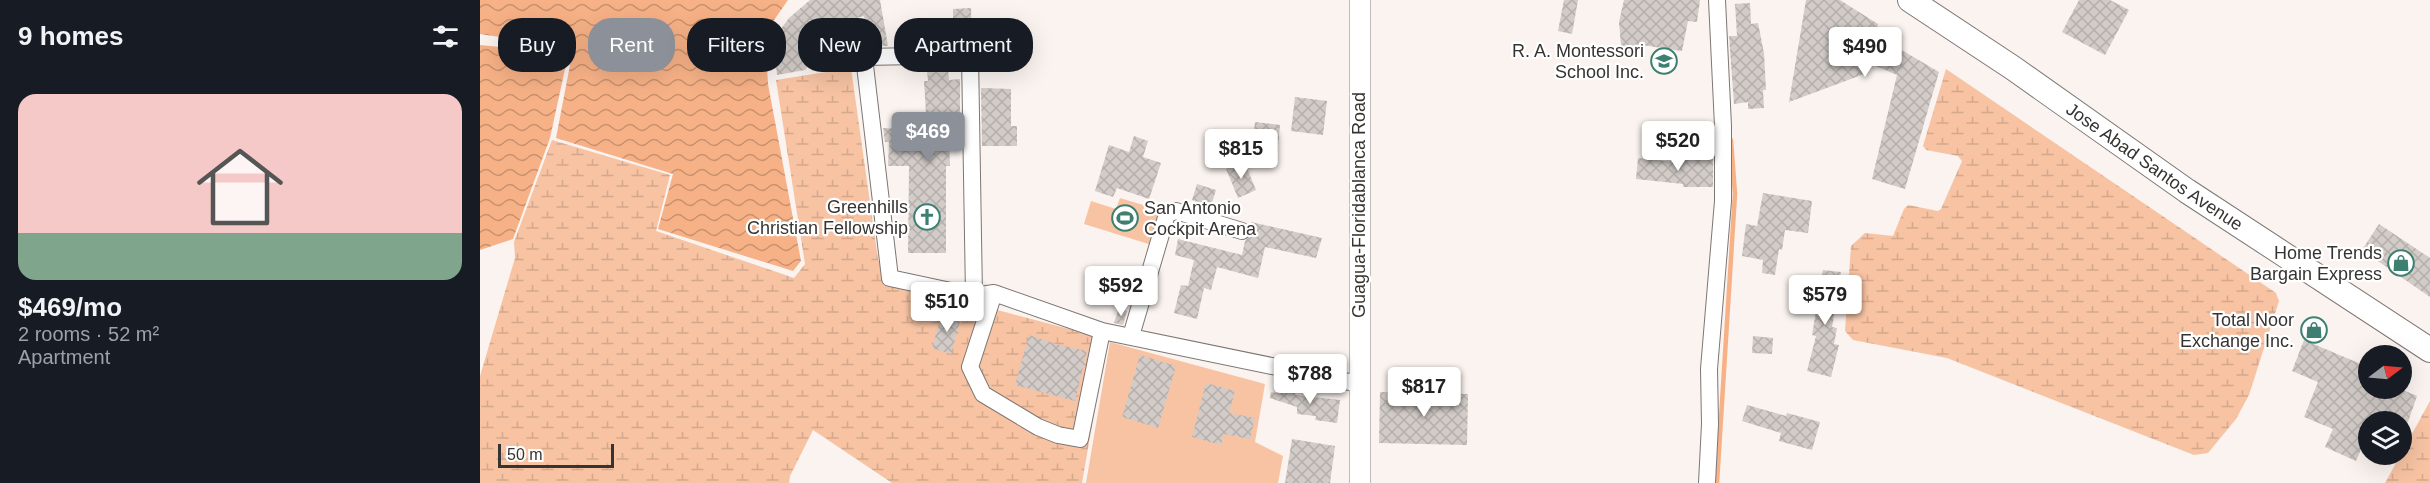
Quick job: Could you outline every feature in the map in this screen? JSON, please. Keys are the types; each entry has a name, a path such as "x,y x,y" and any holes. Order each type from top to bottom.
{"highway":[{"name":"Jose Abad Santos Avenue","path":"1910,0 2013,68 2187,191 2430,350"}],"main road":[{"name":"Guagua-Floridablanca Road","path":"1360,0 1360,483"}],"street":[{"path":"1707,483 1710,424 1709,369 1723,201 1723,126 1717,0"},
{"path":"974,296 970,55 864,57 890,278 974,296 994,293 1102,331 1359,384"},
{"path":"1131,336 1167,214 1176,210 1242,231"},
{"path":"994,293 970,367 983,394 1038,427 1058,435 1080,439 1102,331"}],"green space":[{"path":"1946,69 2276,293 2279,301 2249,395 2236,419 2208,453 2194,455 1947,358 1853,340 1845,331 1851,246 1865,233 1893,236 1904,209 1908,205 1938,211 1941,209 1962,161 1958,156 1926,150 1923,146"},
{"path":"826,72 852,72 878,259 886,279 1107,339 1082,483 892,483 813,430 790,476 789,483 480,483 480,376 515,258 514,242 552,140 670,175 656,231 794,278 805,264 776,80"},
{"name":"San Antonio Cockpit Arena","path":"1120,198 1166,212 1155,246 1084,224 1091,201 1116,209"},
{"path":"1110,342 1265,384 1255,442 1283,456 1278,483 1086,483"},
{"path":"2430,401 2430,483 2385,483 2395,465 2412,465 2412,434"}],"water":[{"path":"480,0 788,0 775,18 687,18 687,72 767,72 801,261 793,271 658,229 673,174 556,138 569,72 576,72 576,18 498,18 498,37 480,34"},
{"path":"480,45 498,47 498,72 564,72 550,138 513,239 480,250"}],"building":[{"path":"810,0 880,0 888,46 882,46 882,18 864,18 864,16 798,18 798,71 777,75 777,72 786,72 786,22"},
{"path":"1564,0 1578,0 1572,34 1558,31"},
{"path":"1624,0 1700,0 1697,22 1688,21 1682,51 1642,45 1641,57 1622,57 1619,22"},
{"path":"1806,0 1840,0 1878,24 1876,35 1939,72 1905,189 1872,179 1897,75 1869,63 1867,73 1789,102"},
{"path":"2079,0 2110,0 2129,10 2105,55 2062,32"},
{"path":"1750,3 1751,24 1758,23 1764,53 1766,90 1763,90 1764,108 1748,109 1748,102 1734,104 1729,36 1737,36 1735,4"},
{"path":"971,8 971,18 953,18 953,9"},
{"path":"927,72 948,72 949,80 960,79 960,112 954,112 956,144 949,144 950,166 946,166 946,253 908,253 909,166 888,166 889,142 885,142 883,128 927,130 924,81 928,81"},
{"path":"981,88 1011,89 1011,126 1017,126 1017,146 982,146"},
{"path":"1295,97 1327,101 1323,135 1291,131"},
{"path":"1255,122 1280,125 1277,156 1270,155 1269,167 1250,165"},
{"path":"1134,136 1148,141 1143,157 1161,163 1149,199 1117,188 1113,197 1095,191 1109,145 1129,152"},
{"path":"1638,158 1683,163 1683,159 1713,159 1713,187 1683,187 1683,184 1636,179"},
{"path":"1244,161 1256,190 1238,198 1226,169"},
{"path":"1197,184 1216,190 1211,206 1192,200"},
{"path":"1763,193 1812,201 1808,233 1785,230 1775,275 1762,273 1763,260 1742,256 1746,224 1757,226"},
{"path":"1251,222 1322,238 1316,258 1265,247 1258,278 1217,267 1211,290 1204,288 1197,319 1174,313 1181,285 1188,286 1194,260 1175,255 1178,239 1242,255 1245,241 1252,233"},
{"path":"2379,224 2430,258 2430,297 2362,250"},
{"path":"1823,270 1841,272 1832,327 1837,328 1834,344 1839,345 1831,377 1807,371 1816,336 1812,335"},
{"path":"1119,308 1127,311 1123,325 1114,323"},
{"path":"942,313 961,318 951,354 932,348"},
{"path":"1029,335 1087,351 1075,401 1015,385"},
{"path":"1753,336 1773,338 1772,354 1752,353"},
{"path":"2304,340 2358,363 2358,399 2412,399 2412,394 2417,396 2412,411 2358,411 2358,456 2356,461 2325,447 2333,429 2304,417 2318,382 2292,371"},
{"path":"1140,355 1176,366 1158,428 1122,417"},
{"path":"1206,383 1235,391 1229,413 1255,418 1250,439 1224,434 1221,445 1192,437"},
{"path":"1279,386 1296,392 1295,395 1340,400 1337,423 1315,420 1316,416 1297,414 1297,407 1270,398 1271,392 1277,393"},
{"path":"1380,392 1468,394 1467,445 1379,443"},
{"path":"1747,405 1786,416 1787,413 1820,422 1812,450 1779,441 1781,433 1742,421"},
{"path":"1292,439 1335,446 1330,483 1285,483"}],"waterway":[{"path":"1717,483 1735,194 1731,140"}],"place":[{"name":"R. A. Montessori School Inc.","path":"1664,61"},
{"name":"Greenhills Christian Fellowship","path":"927,217"},
{"name":"San Antonio Cockpit Arena","path":"1125,218"},
{"name":"Home Trends Bargain Express","path":"2401,263"},
{"name":"Total Noor Exchange Inc.","path":"2314,330"}]}
